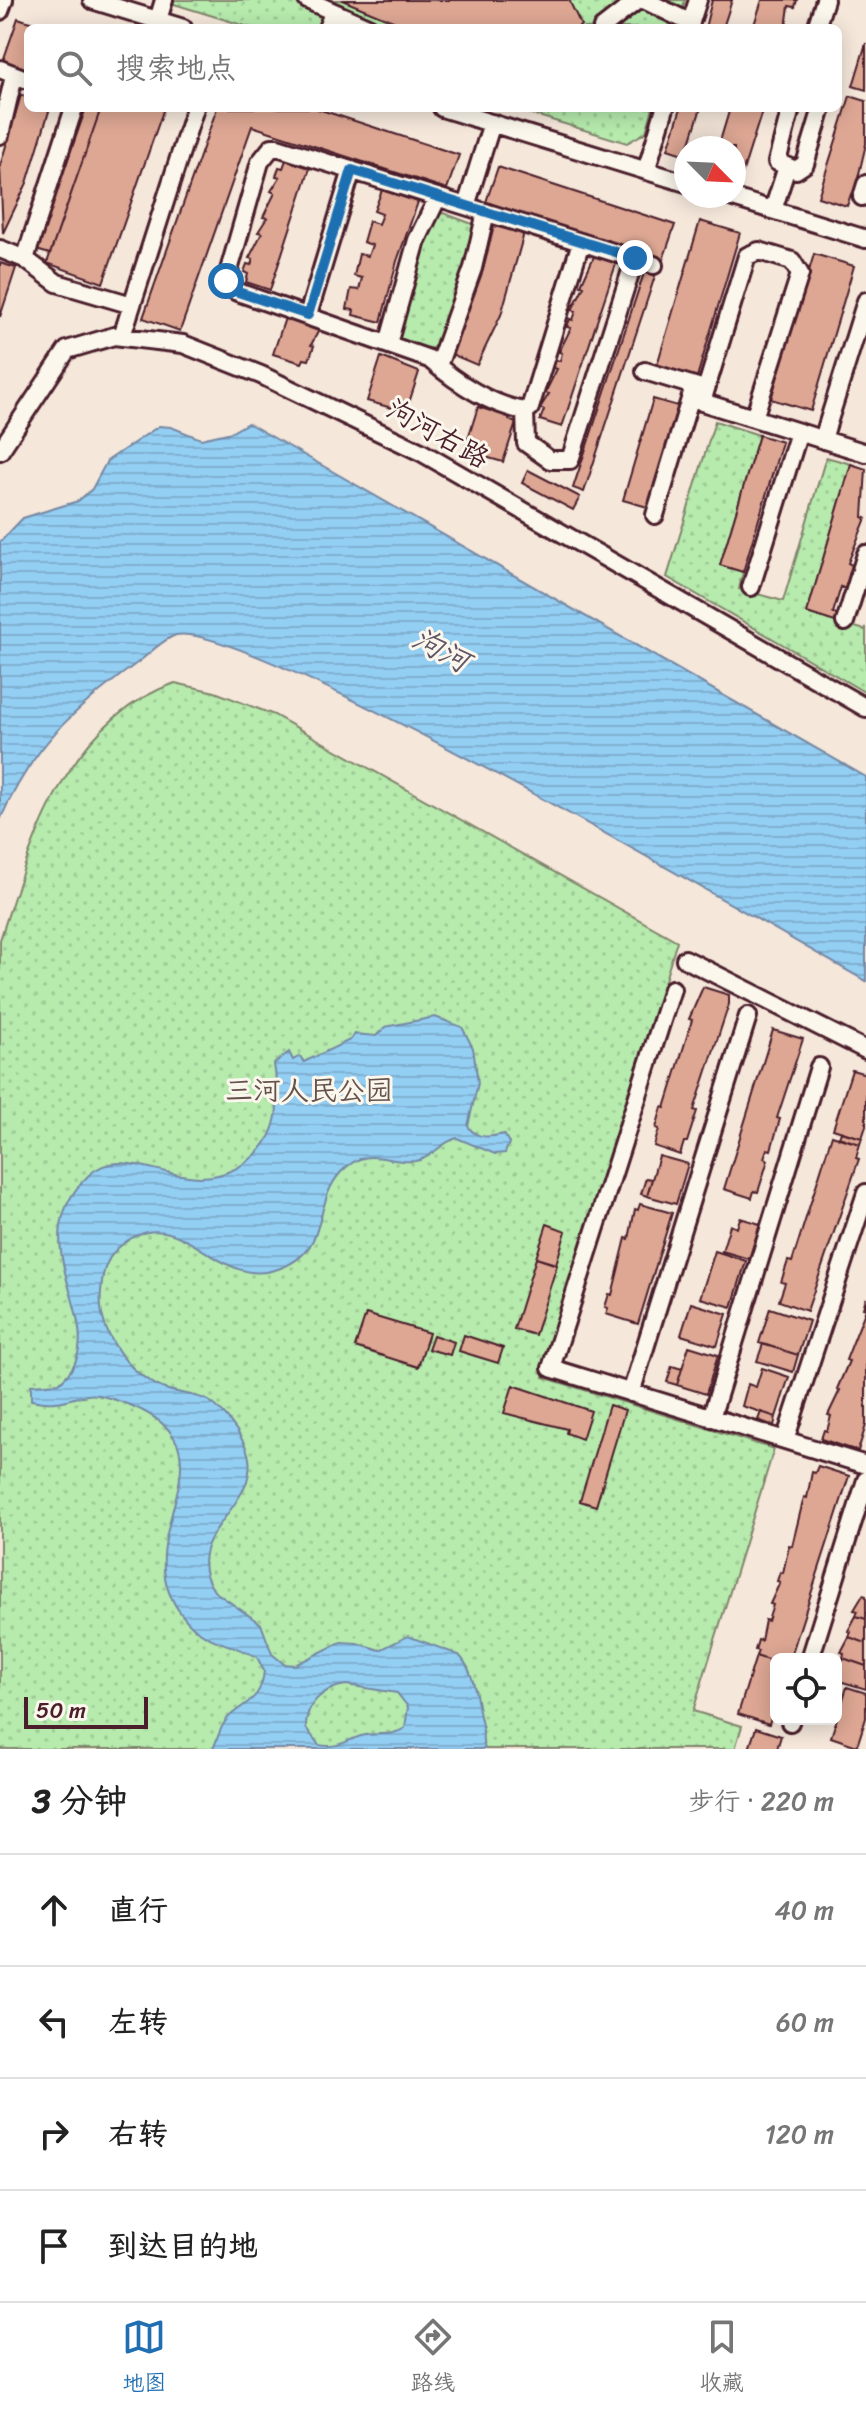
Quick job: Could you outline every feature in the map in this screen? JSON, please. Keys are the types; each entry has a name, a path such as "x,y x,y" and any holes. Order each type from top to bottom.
{"street":[{"path":"0,11 4,0"},
{"path":"92,0 170,24"},
{"path":"158,20 164,0"},
{"path":"307,0 330,20 350,24"},
{"path":"608,24 641,0 686,24"},
{"path":"691,24 698,0"},
{"path":"817,24 825,0"},
{"path":"0,135 14,75"},
{"path":"25,259 73,112"},
{"path":"122,336 194,112"},
{"path":"455,112 674,179"},
{"path":"646,171 664,112"},
{"path":"790,112 776,156 780,165 796,170 805,164 821,112"},
{"path":"466,206 492,123"},
{"path":"581,242 530,408 525,411 512,409 454,381 429,359 235,291 228,286 225,276 260,162 272,147 352,170 635,258 654,265"},
{"path":"773,210 787,167"},
{"path":"308,315 352,170"},
{"path":"388,344 417,240 438,197"},
{"path":"746,202 866,239"},
{"path":"438,366 473,268 486,212"},
{"path":"0,249 25,259 57,283 132,305"},
{"path":"655,515 747,256 759,251 792,261 800,274 754,418"},
{"path":"525,411 526,443 550,460 570,460 635,258"},
{"path":"823,439 866,301"},
{"name":"泃河右路","path":"0,451 67,350 96,339 122,336 183,344 353,417 421,452 866,708"},
{"path":"645,371 700,388"},
{"path":"700,388 702,402 823,439 864,447"},
{"path":"751,587 799,432"},
{"path":"845,622 866,554"},
{"path":"685,959 866,1050"},
{"path":"672,989 551,1368 866,1465"},
{"path":"631,1393 748,1016"},
{"path":"711,1418 819,1067"},
{"path":"785,1440 866,1193"},
{"path":"812,1653 866,1480"}],"green space":[{"path":"161,0 685,0 678,24 239,24"},
{"path":"525,112 652,112 646,132 627,143"},
{"path":"443,213 475,225 452,314 437,344 428,350 399,338 413,277 438,215"},
{"path":"715,421 759,435 720,565 743,572 739,589 783,601 826,457 851,464 807,613 865,630 866,627 866,693 667,577"},
{"name":"三河人民公园","path":"175,683 215,692 274,715 677,941 543,1377 774,1449 693,1711 742,1726 735,1749 0,1749 0,940 41,825 80,755 106,725 137,701"}],"water":[{"name":"泃河","path":"248,423 866,777 866,981 624,844 400,723 300,675 222,643 176,635 114,681 56,731 26,770 0,820 0,542 23,518 78,501 92,489 107,461 159,426 171,427 201,439 232,432"},
{"path":"435,1017 462,1027 473,1048 478,1083 468,1126 479,1135 504,1134 509,1143 505,1153 495,1154 457,1138 415,1161 377,1157 360,1159 341,1172 332,1185 314,1239 306,1250 295,1261 278,1269 255,1272 235,1268 179,1237 160,1231 140,1234 118,1248 107,1263 102,1280 101,1307 109,1335 137,1372 162,1388 209,1401 229,1420 244,1443 250,1464 246,1483 213,1534 206,1551 205,1570 214,1591 261,1624 272,1654 284,1664 295,1665 341,1642 380,1650 408,1636 459,1655 473,1680 485,1749 213,1749 228,1718 257,1693 264,1671 257,1657 199,1632 169,1593 164,1560 181,1465 175,1438 151,1415 102,1396 90,1395 52,1402 31,1400 31,1385 59,1383 75,1362 80,1338 62,1259 60,1231 68,1203 89,1175 105,1165 123,1163 186,1176 208,1177 231,1171 255,1155 270,1135 277,1101 274,1064 289,1052 293,1060 300,1056 304,1062 350,1040 355,1034 376,1036 385,1027","holes":["346,1685 397,1693 408,1707 405,1728 399,1731 361,1736 325,1746 319,1745 306,1728 312,1705 330,1690"]}],"building":[{"path":"342,0 569,0 581,24 400,24"},
{"path":"712,0 732,0 724,24 706,24"},
{"path":"762,0 797,0 795,7 789,6 787,24 754,24"},
{"path":"18,18 36,24 24,24 24,68 3,61"},
{"path":"866,43 866,90 853,86"},
{"path":"21,95 24,95 24,112 49,112 27,183 3,233 0,166"},
{"path":"850,96 866,101 866,144 854,195 851,194 847,206 818,197"},
{"path":"85,112 100,112 50,254 36,250"},
{"path":"100,112 163,112 103,283 47,263"},
{"path":"216,112 327,112 459,155 447,189 252,126 180,331 143,318"},
{"path":"680,112 700,112 692,136 674,136 674,151 668,149"},
{"path":"729,112 762,112 746,161 746,136 722,136"},
{"path":"286,160 310,168 270,290 246,282 248,274 244,272 247,264 251,265 253,259 249,258 262,233 258,232 267,218 263,217 275,193 271,191 280,177 276,176 279,167 283,168"},
{"path":"498,167 675,225 663,260 486,202"},
{"path":"382,190 418,202 397,261 381,322 353,315 354,310 347,309 351,289 359,290 362,278 354,276 359,254 368,256 372,245 363,242 369,221 378,224 382,214 374,211"},
{"path":"700,221 740,233 697,377 657,365"},
{"path":"494,226 522,233 523,237 501,315 477,365 451,354 483,270"},
{"path":"595,254 617,261 562,427 540,420 544,410 540,408 549,394 545,393 557,369 553,368 556,360 560,361 562,353 559,352 571,328 567,327 576,311 572,310"},
{"path":"814,254 854,266 811,411 771,399"},
{"path":"0,263 16,268 0,317"},
{"path":"646,267 657,270 584,492 573,488"},
{"path":"286,315 315,324 313,329 319,330 311,345 314,346 309,360 304,359 302,363 273,354"},
{"path":"381,357 419,372 406,412 367,401"},
{"path":"653,399 681,407 651,508 623,500"},
{"path":"478,407 510,417 509,420 516,423 503,462 464,451"},
{"path":"759,435 782,442 743,572 720,565"},
{"path":"851,464 866,469 863,517 866,518 848,563 852,565 845,589 841,587 833,613 837,614 835,622 807,613"},
{"path":"528,470 580,497 573,510 522,483"},
{"path":"703,987 729,995 729,1004 694,1110 697,1111 687,1142 684,1142 680,1155 654,1146 659,1129 656,1128 692,1020 689,1019"},
{"path":"773,1030 803,1039 777,1118 780,1119 771,1150 767,1149 764,1158 768,1160 758,1192 754,1191 752,1198 724,1189"},
{"path":"852,1070 866,1074 866,1126 862,1138 833,1129"},
{"path":"841,1132 862,1138 860,1144 839,1138"},
{"path":"832,1135 860,1144 856,1158 859,1159 807,1311 779,1301 785,1283 781,1282 788,1261 792,1262"},
{"path":"659,1156 688,1164 676,1204 647,1196"},
{"path":"646,1178 652,1179 647,1196 641,1194"},
{"path":"640,1204 672,1213 638,1324 606,1314 608,1308 605,1307 609,1294 612,1295 635,1209 638,1210"},
{"path":"740,1218 760,1224 749,1259 722,1251 730,1225 737,1228"},
{"path":"547,1224 566,1231 556,1264 536,1258"},
{"path":"715,1251 746,1261 732,1307 700,1298"},
{"path":"536,1258 557,1265 535,1335 514,1329"},
{"path":"691,1303 727,1314 717,1346 681,1335"},
{"path":"770,1308 809,1321 798,1355 759,1343"},
{"path":"866,1309 866,1425 858,1451 821,1439 824,1430 827,1431 831,1416 828,1415 840,1390 837,1389 849,1361 846,1360"},
{"path":"366,1314 429,1333 418,1367 355,1347"},
{"path":"433,1335 454,1342 450,1355 428,1349"},
{"path":"464,1335 503,1348 498,1363 459,1351"},
{"path":"763,1344 798,1355 793,1372 757,1361"},
{"path":"689,1346 718,1355 706,1394 677,1385"},
{"path":"672,1366 682,1369 677,1385 667,1382"},
{"path":"762,1368 789,1377 776,1417 742,1406 748,1384 756,1387"},
{"path":"513,1385 591,1411 582,1439 566,1433 567,1429 504,1413"},
{"path":"609,1405 625,1410 596,1506 580,1501"},
{"path":"761,1412 776,1417 774,1426 758,1420"},
{"path":"818,1466 849,1476 792,1653 770,1653 770,1661 756,1656 758,1651 755,1650 758,1640 761,1641 765,1620 768,1621 773,1605 770,1604 780,1582 777,1581 780,1572 783,1573 789,1545 792,1546 812,1472 815,1473"},
{"path":"863,1595 866,1596 866,1619 856,1616 858,1611 854,1610"},
{"path":"856,1616 866,1619 866,1643 849,1637 851,1632 848,1631"},
{"path":"849,1637 866,1643 866,1666 843,1658 844,1653 841,1652"},
{"path":"756,1656 770,1661 769,1724 738,1714"},
{"path":"843,1658 866,1666 866,1689 842,1682"},
{"path":"847,1687 866,1693 866,1718 857,1746 831,1737 835,1725 842,1725 842,1703"},
{"path":"756,1728 781,1736 777,1749 749,1749"}],"route":[{"path":"226,281 235,291 308,315 352,170 635,258"}]}
